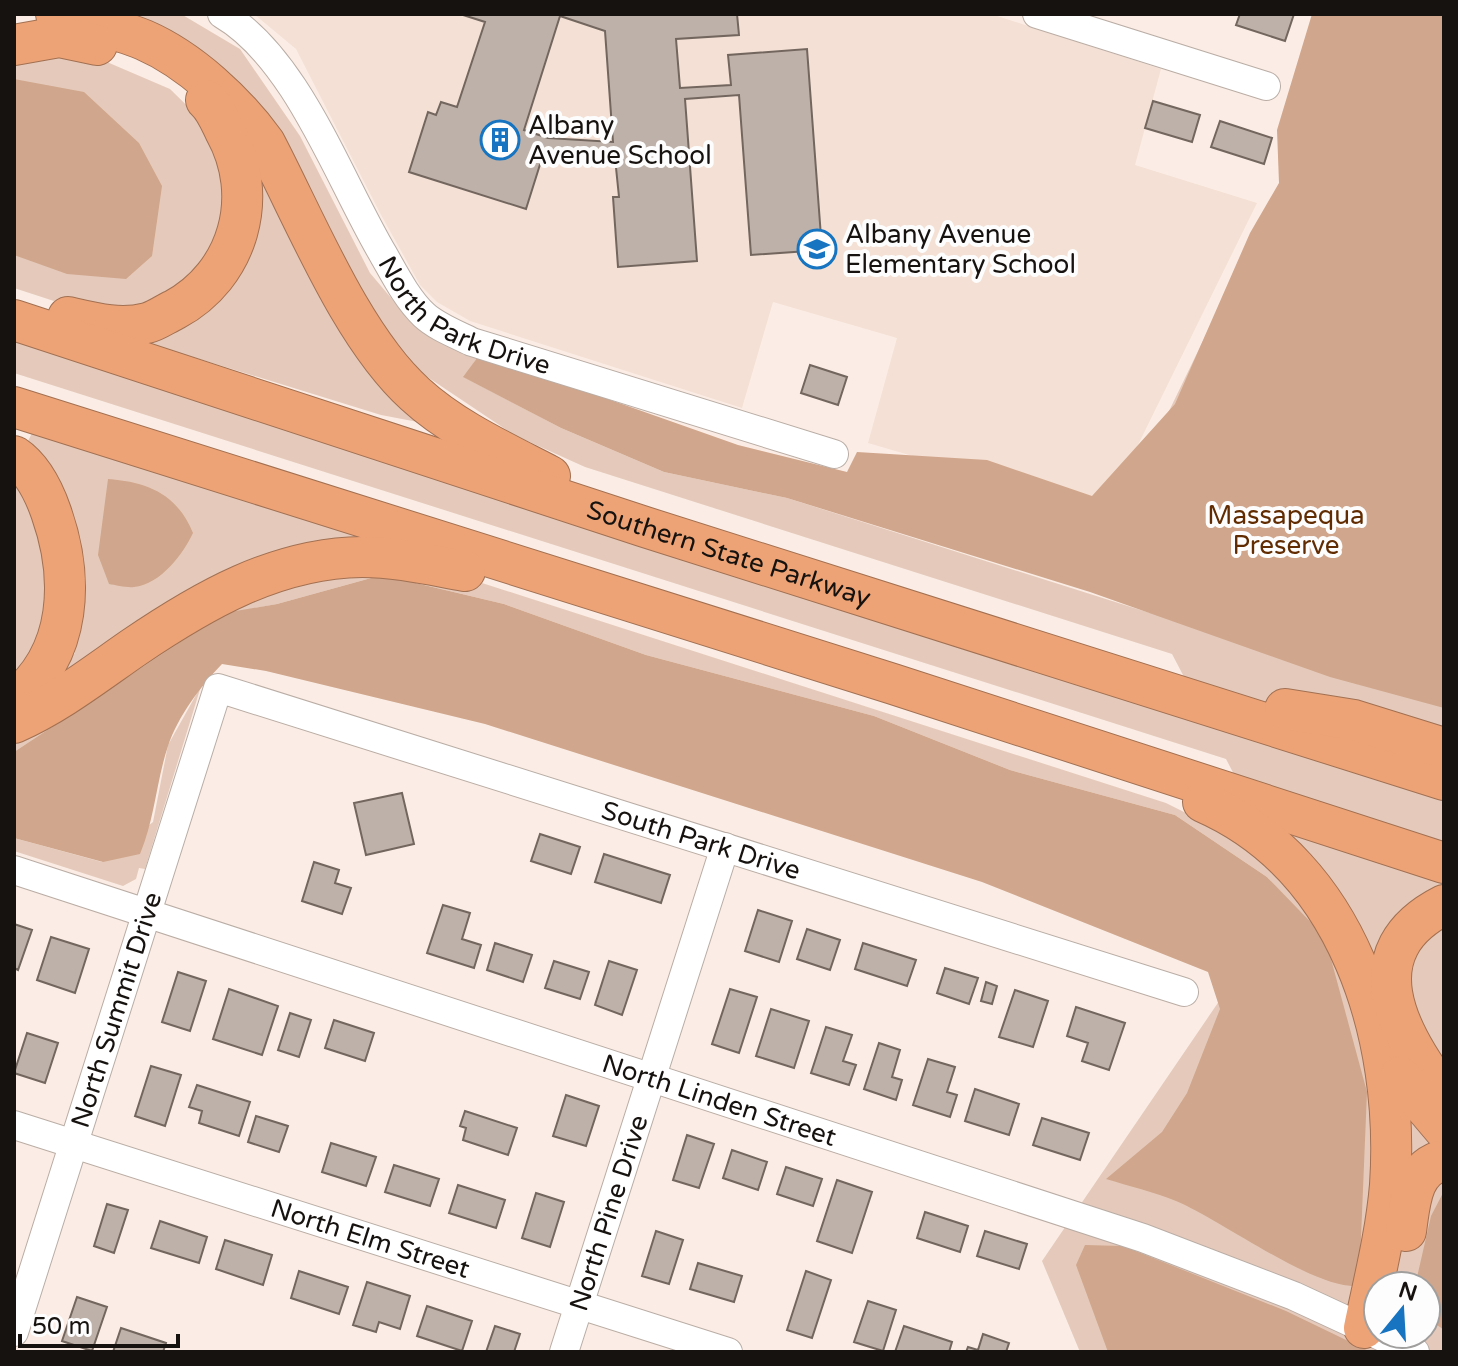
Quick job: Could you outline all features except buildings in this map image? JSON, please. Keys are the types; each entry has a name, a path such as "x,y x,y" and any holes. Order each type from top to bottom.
{"highway":[{"path":"56,14 145,40 190,68 249,120 265,143 349,306 382,355 414,393 448,420 645,527"},
{"path":"14,45 59,37 103,46 144,60 182,82 210,103 232,143 242,177 244,202 229,258 199,294 148,323 110,326 14,306"},
{"name":"Southern State Parkway","path":"14,320 645,527 1444,780"},
{"path":"14,407 893,684 1444,863"},
{"path":"14,456 24,463 46,497 61,541 67,583 64,617 52,654 24,692 14,700"},
{"path":"14,723 41,711 185,612 260,576 294,565 352,558 399,560 611,595"},
{"path":"893,684 1063,754 1191,797 1242,822 1265,838 1305,876 1339,928 1364,985 1383,1050 1390,1117 1390,1185 1383,1241 1384,1270"},
{"path":"1151,688 1354,720 1444,748"},
{"path":"1444,905 1414,923 1403,937 1392,966 1391,984 1392,1001 1407,1039 1444,1094"},
{"path":"1383,1050 1419,1103 1444,1129"},
{"path":"1400,1270 1415,1184 1431,1164 1444,1160"}],"street":[{"name":"North Park Drive","path":"222,14 270,55 293,86 362,219 401,285 424,314 472,342 834,454"},
{"path":"1037,14 1266,86"},
{"name":"South Park Drive","path":"218,688 1184,992"},
{"name":"North Summit Drive","path":"14,1332 218,688"},
{"name":"North Pine Drive","path":"564,1352 725,847"},
{"name":"North Linden Street","path":"14,870 652,1075 1194,1256 1362,1327"},
{"name":"North Elm Street","path":"14,1125 728,1352"}],"shaded area":[{"name":"Albany Avenue Elementary School","path":"254,14 991,14 1161,69 1135,165 1257,203 1105,512 868,443 897,338 773,302 742,408 470,321 437,302 420,285 296,49"}],"green space":[{"name":"Massapequa Preserve","path":"96,14 181,14 240,49 300,136 370,273 414,325 477,358 464,377 561,428 664,472 787,498 1150,613 1110,533 1289,163 1324,14 1444,14 1444,1352 1080,1352 1042,1261 1288,900 1267,877 1175,815 1010,770 874,716 646,655 504,604 382,575 277,604 224,614 14,752 14,737 196,617 278,579 371,564 451,573 1166,803 1222,831 1292,886 1226,759 14,373 14,337 1204,715 1172,654 585,467 514,435 423,374 365,304 282,146 227,76 156,33"},
{"path":"1312,14 1444,14 1444,708 1330,677 1090,592 787,498 664,472 561,428 463,377 477,358 537,374 738,445 847,472 857,452 987,460 1092,496 1175,404 1250,233 1279,183 1277,130"},
{"path":"14,56 93,56 170,89 222,140 238,200 218,258 173,300 120,311 57,302 14,288"},
{"path":"14,79 84,92 139,143 162,186 152,256 126,279 67,274 14,255"},
{"path":"248,142 423,423 381,415 135,339 199,308"},
{"path":"32,433 362,537 69,680 57,672 75,653 67,644 26,445"},
{"path":"14,463 56,552 51,630 14,684"},
{"path":"108,479 136,483 160,492 179,509 193,533 170,567 144,585 109,584 98,555"},
{"path":"382,575 504,604 646,655 874,716 1010,770 1175,815 1267,877 1325,937 1367,1092 1359,1286 1318,1277 1176,1201 1106,1179 1162,1132 1187,1093 1220,1009 1208,972 982,882 485,724 266,671 222,664 191,702 172,735 140,854 103,862 14,838 14,752 224,613 277,604"},
{"path":"201,686 145,869 139,868 136,879 123,886 14,851 14,838 102,862 153,822 168,745"},
{"path":"1444,1191 1444,1330 1442,1270 1419,1270 1431,1216"},
{"path":"1085,1245 1123,1246 1286,1311 1371,1352 1108,1352 1076,1265"}],"place":[{"name":"Albany Avenue School","path":"500,140"},
{"name":"Albany Avenue Elementary School","path":"817,249"}]}
